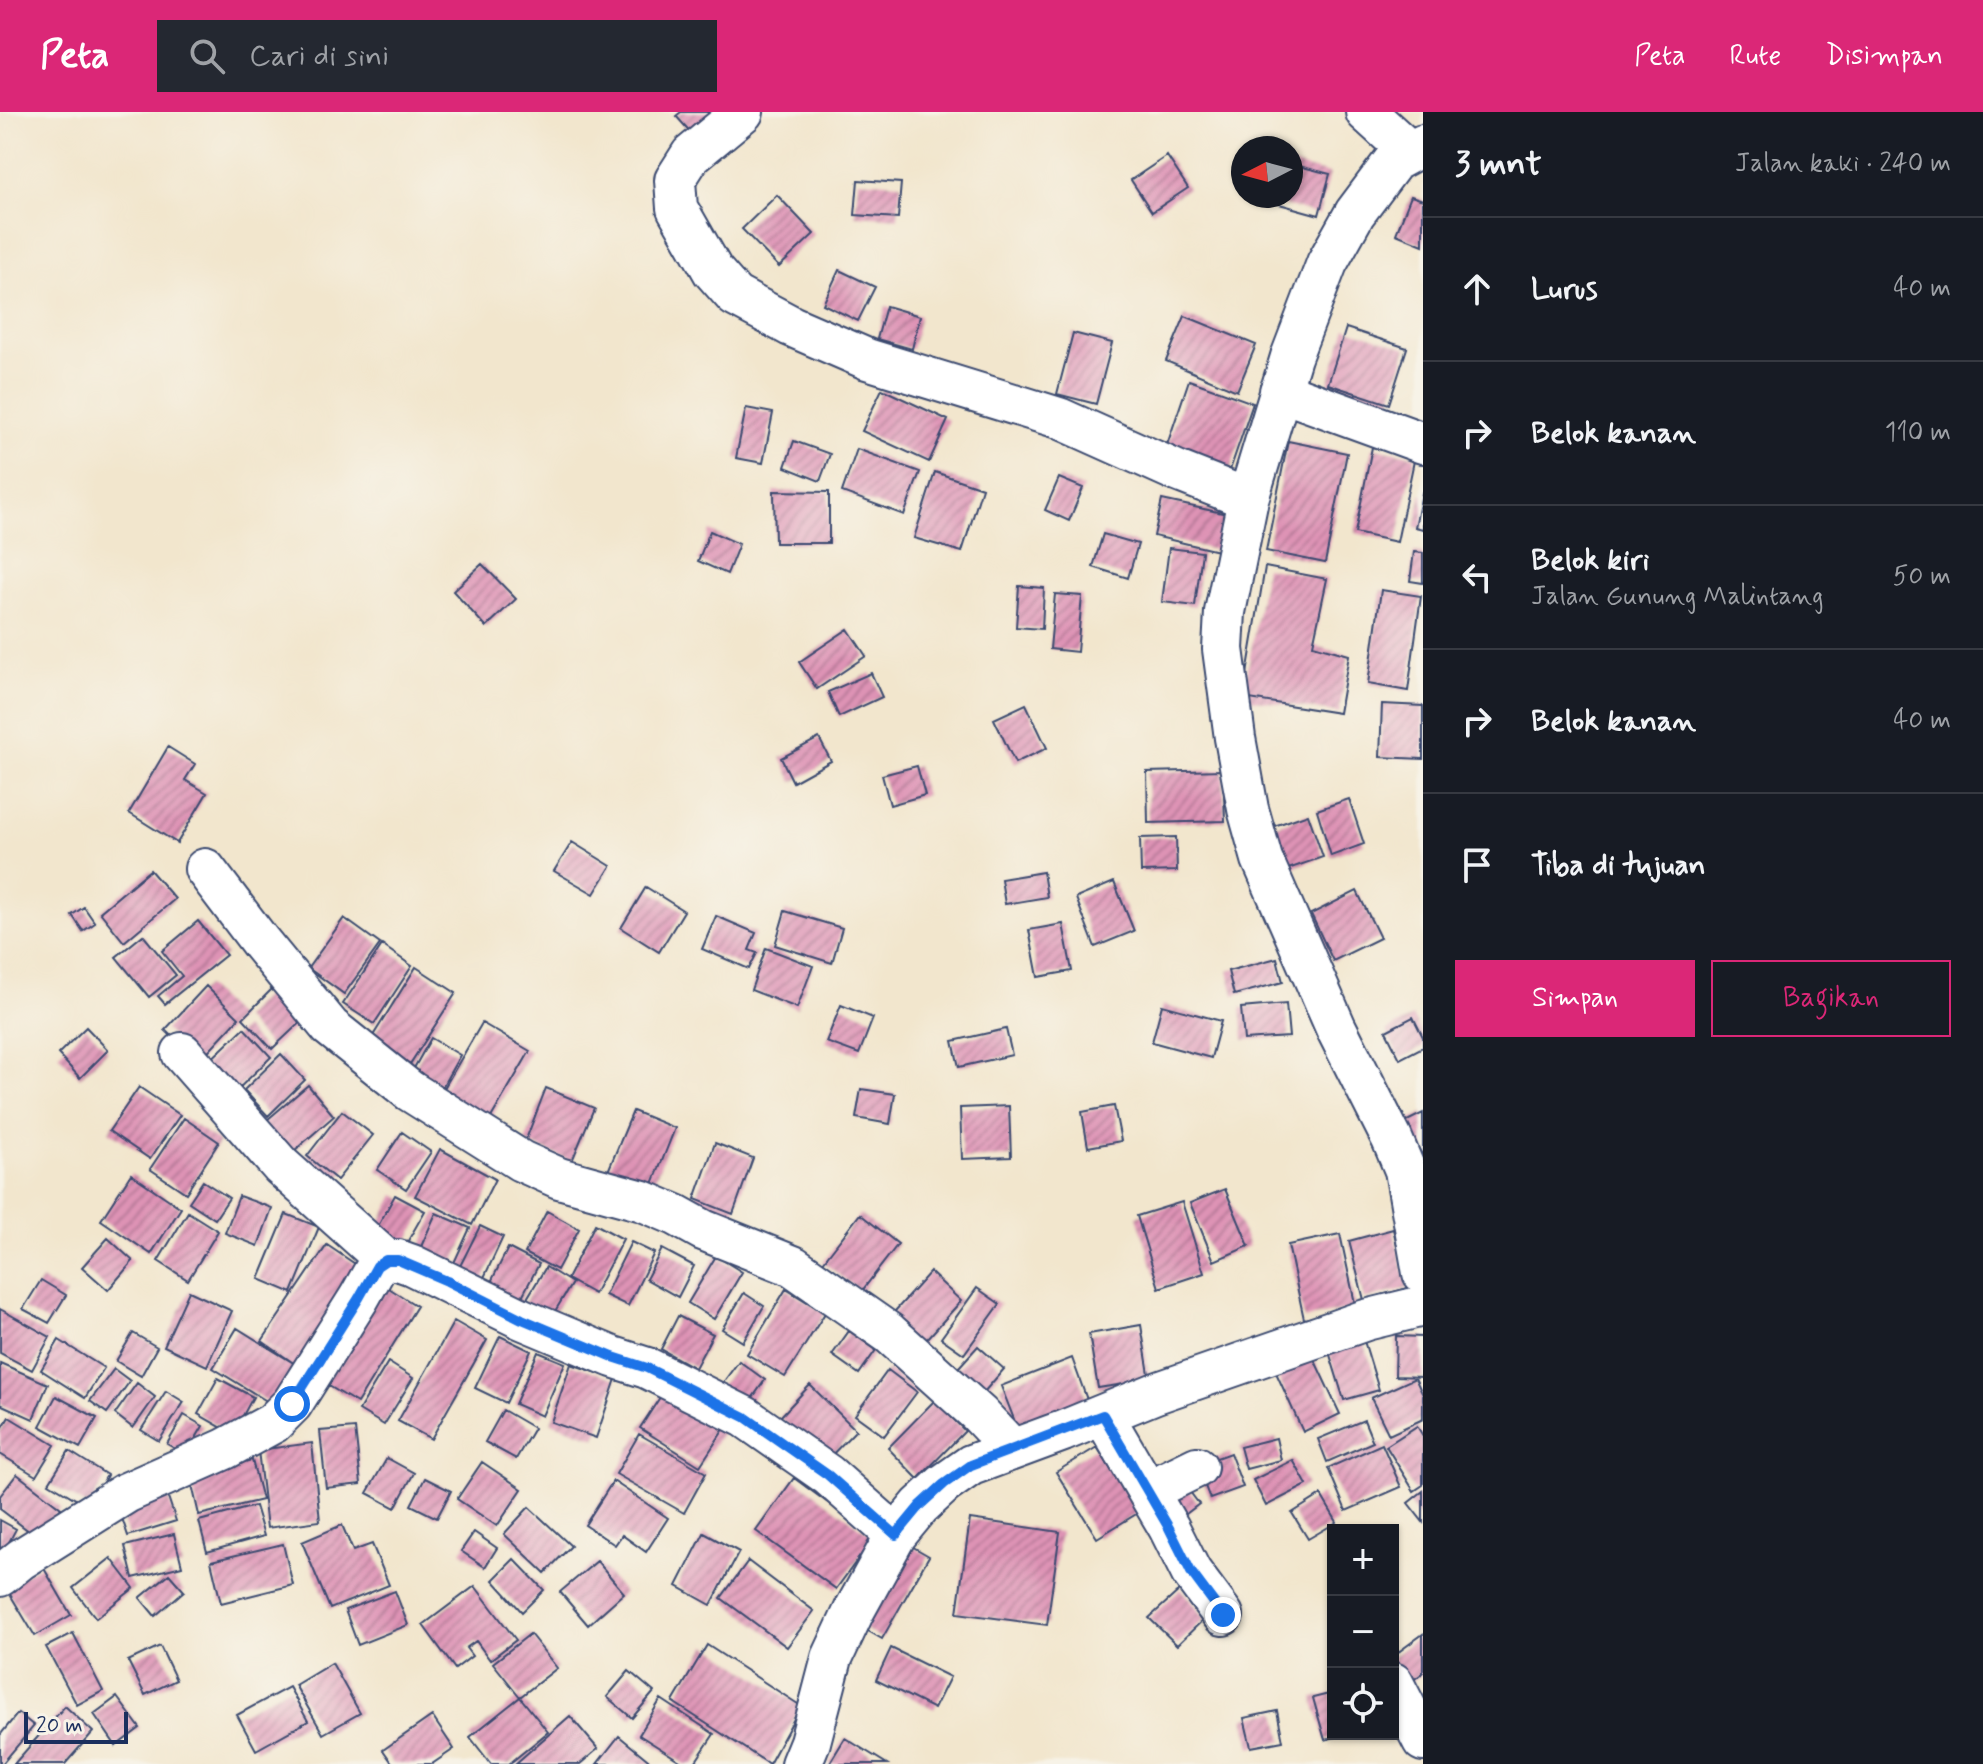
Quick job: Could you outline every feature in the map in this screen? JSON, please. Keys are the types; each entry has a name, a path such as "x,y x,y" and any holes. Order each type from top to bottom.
{"street":[{"path":"743,112 691,155 675,180 677,208 713,271 735,296 791,326 867,359 1059,418 1248,499"},
{"path":"1366,112 1416,149 1394,161 1355,213 1327,263 1291,357 1248,499 1225,612 1223,649 1248,809 1262,859 1336,1028 1405,1170 1423,1273"},
{"path":"1280,391 1423,443"},
{"path":"205,869 330,1027 410,1091 521,1161 559,1178 643,1201 703,1230 793,1266 889,1333 979,1414 1012,1449"},
{"path":"182,1053 281,1166 386,1260"},
{"path":"0,1576 21,1559 126,1493 225,1449 273,1423 292,1404 377,1266 386,1260 412,1265 522,1319 647,1368 745,1417 828,1475 896,1535"},
{"path":"801,1764 810,1742 832,1658 854,1611 896,1535 944,1484 971,1465 1156,1393 1354,1324 1423,1306"},
{"path":"1103,1415 1191,1572 1223,1615"},
{"path":"1148,1491 1197,1467"},
{"path":"1399,1695 1423,1741"}],"building":[{"path":"681,112 719,112 694,136 676,116"},
{"path":"1167,156 1188,188 1152,212 1131,180"},
{"path":"1303,167 1330,174 1319,215 1294,208 1303,208"},
{"path":"858,180 901,183 898,218 855,215"},
{"path":"777,195 814,234 779,267 742,229"},
{"path":"1411,196 1423,200 1423,245 1396,234"},
{"path":"839,270 875,287 858,321 823,304"},
{"path":"886,306 920,316 912,349 877,339"},
{"path":"1185,316 1256,345 1237,391 1166,361"},
{"path":"1346,328 1407,348 1389,404 1328,384"},
{"path":"1073,333 1112,343 1096,404 1057,394"},
{"path":"1189,380 1253,403 1229,473 1165,451"},
{"path":"882,389 948,420 929,462 862,431"},
{"path":"746,408 773,413 763,463 736,458"},
{"path":"794,441 830,454 820,481 785,467"},
{"path":"1288,441 1347,453 1325,563 1266,551"},
{"path":"1372,447 1415,456 1397,542 1355,533"},
{"path":"857,449 920,472 904,515 842,492"},
{"path":"935,472 982,488 962,552 914,538"},
{"path":"1059,478 1083,488 1069,521 1045,510"},
{"path":"774,491 829,492 829,543 775,543"},
{"path":"1423,494 1423,529 1415,527"},
{"path":"1162,500 1227,514 1218,551 1154,536"},
{"path":"710,531 739,544 727,574 698,561"},
{"path":"1103,534 1138,544 1128,578 1093,567"},
{"path":"1169,548 1202,552 1195,606 1162,602"},
{"path":"1414,552 1423,553 1423,583 1410,581"},
{"path":"482,564 516,599 486,627 453,591"},
{"path":"1265,567 1327,579 1313,645 1349,655 1339,713 1243,698"},
{"path":"1019,586 1044,588 1042,629 1016,627"},
{"path":"1381,590 1421,596 1408,691 1368,684"},
{"path":"1055,594 1082,596 1077,652 1050,649"},
{"path":"848,629 866,656 817,689 799,662"},
{"path":"871,673 882,697 839,717 828,692"},
{"path":"1026,704 1047,748 1015,763 994,719"},
{"path":"1382,704 1423,706 1423,759 1380,757"},
{"path":"819,738 831,761 793,782 781,758"},
{"path":"168,747 195,764 185,780 207,793 177,843 129,813"},
{"path":"917,766 925,795 890,805 882,775"},
{"path":"1223,770 1225,821 1148,823 1147,772"},
{"path":"1349,799 1364,844 1331,856 1317,810"},
{"path":"1308,814 1323,857 1271,875 1257,832"},
{"path":"1176,837 1177,871 1141,872 1140,838"},
{"path":"572,842 611,866 594,894 554,871"},
{"path":"150,870 175,899 124,942 100,912"},
{"path":"1043,872 1047,897 1005,904 1001,879"},
{"path":"1114,882 1134,931 1095,947 1076,898"},
{"path":"646,887 684,911 659,952 621,928"},
{"path":"1357,891 1380,938 1333,961 1311,914"},
{"path":"84,907 95,923 83,931 72,915"},
{"path":"785,911 842,928 832,963 775,945"},
{"path":"716,916 756,933 749,950 757,953 749,969 702,949"},
{"path":"344,918 380,944 344,994 308,968"},
{"path":"198,921 226,955 165,1004 158,996 182,976 162,951"},
{"path":"1063,924 1072,971 1038,977 1029,930"},
{"path":"143,935 176,975 149,997 116,957"},
{"path":"382,945 412,966 374,1024 343,1004"},
{"path":"766,948 813,966 797,1008 751,990"},
{"path":"1277,958 1283,982 1234,995 1228,971"},
{"path":"416,967 456,993 410,1064 371,1039"},
{"path":"278,983 308,1015 272,1049 243,1018"},
{"path":"206,986 239,1018 198,1062 165,1030"},
{"path":"1286,1004 1289,1037 1244,1040 1241,1008"},
{"path":"841,1005 873,1018 859,1054 826,1042"},
{"path":"1162,1005 1221,1021 1211,1058 1152,1042"},
{"path":"1413,1017 1423,1037 1423,1047 1400,1059 1386,1031"},
{"path":"482,1023 530,1051 488,1123 440,1095"},
{"path":"86,1027 108,1050 80,1078 58,1054"},
{"path":"244,1028 271,1057 232,1095 204,1066"},
{"path":"1006,1029 1012,1055 959,1067 953,1041"},
{"path":"431,1038 460,1055 442,1087 413,1070"},
{"path":"281,1054 305,1080 268,1116 244,1090"},
{"path":"308,1085 334,1116 287,1157 260,1126"},
{"path":"139,1087 180,1115 150,1159 109,1131"},
{"path":"546,1088 594,1108 572,1161 525,1142"},
{"path":"861,1089 895,1094 890,1124 856,1118"},
{"path":"1009,1106 1011,1157 962,1159 960,1108"},
{"path":"1114,1106 1121,1141 1088,1147 1082,1112"},
{"path":"342,1111 373,1135 337,1180 307,1156"},
{"path":"633,1111 675,1128 649,1194 606,1176"},
{"path":"1423,1113 1423,1157 1405,1122"},
{"path":"184,1118 219,1142 186,1193 150,1169"},
{"path":"402,1132 431,1152 406,1189 377,1170"},
{"path":"715,1143 753,1158 733,1214 695,1199"},
{"path":"440,1149 495,1179 472,1225 415,1196"},
{"path":"131,1174 181,1208 151,1254 101,1220"},
{"path":"203,1181 229,1198 215,1219 189,1202"},
{"path":"1225,1189 1249,1246 1214,1261 1190,1203"},
{"path":"395,1195 425,1211 401,1253 372,1237"},
{"path":"239,1196 272,1208 258,1246 225,1233"},
{"path":"1182,1202 1204,1273 1159,1288 1137,1216"},
{"path":"547,1211 579,1229 557,1270 525,1253"},
{"path":"188,1212 218,1231 188,1280 158,1261"},
{"path":"436,1213 470,1228 448,1276 415,1260"},
{"path":"286,1214 319,1227 292,1293 259,1279"},
{"path":"860,1214 898,1244 861,1292 823,1262"},
{"path":"595,1224 623,1239 594,1294 567,1279"},
{"path":"480,1226 503,1237 481,1284 457,1272"},
{"path":"1393,1229 1408,1288 1364,1300 1349,1241"},
{"path":"1340,1234 1356,1308 1304,1319 1288,1245"},
{"path":"108,1238 133,1261 108,1290 82,1267"},
{"path":"631,1242 654,1253 628,1306 605,1295"},
{"path":"327,1245 367,1272 278,1408 213,1368 237,1328 295,1364 262,1341"},
{"path":"508,1248 539,1264 516,1308 486,1292"},
{"path":"662,1249 694,1266 678,1297 646,1279"},
{"path":"716,1256 742,1272 714,1319 688,1303"},
{"path":"546,1267 572,1283 549,1321 523,1305"},
{"path":"930,1272 961,1301 919,1348 887,1320"},
{"path":"41,1280 66,1295 49,1323 23,1309"},
{"path":"384,1285 417,1306 357,1403 324,1383"},
{"path":"977,1288 1000,1304 964,1354 941,1338"},
{"path":"786,1289 825,1313 785,1377 747,1354"},
{"path":"189,1291 232,1311 207,1366 164,1346"},
{"path":"744,1293 764,1306 743,1342 722,1329"},
{"path":"0,1309 50,1337 32,1370 0,1353"},
{"path":"678,1316 713,1334 695,1368 661,1349"},
{"path":"454,1321 487,1340 431,1439 398,1421"},
{"path":"1141,1325 1150,1380 1098,1388 1089,1334"},
{"path":"849,1331 876,1350 859,1374 832,1355"},
{"path":"1361,1331 1379,1390 1344,1400 1326,1342"},
{"path":"133,1333 157,1347 141,1376 116,1361"},
{"path":"500,1336 531,1351 506,1403 475,1388"},
{"path":"1396,1336 1423,1337 1423,1377 1395,1376"},
{"path":"59,1340 104,1368 85,1398 41,1370"},
{"path":"978,1346 1004,1369 977,1400 950,1377"},
{"path":"1309,1348 1340,1414 1303,1432 1273,1366"},
{"path":"538,1352 565,1363 542,1416 515,1404"},
{"path":"1072,1358 1091,1411 1021,1437 1001,1386"},
{"path":"739,1361 765,1380 746,1407 719,1388"},
{"path":"388,1362 413,1378 384,1425 359,1410"},
{"path":"0,1363 48,1384 33,1419 0,1404"},
{"path":"571,1364 616,1379 596,1438 551,1422"},
{"path":"114,1369 130,1381 107,1413 90,1401"},
{"path":"888,1370 917,1392 884,1436 855,1415"},
{"path":"218,1378 253,1397 233,1434 198,1414"},
{"path":"1415,1378 1423,1395 1423,1419 1389,1435 1371,1398"},
{"path":"137,1383 155,1397 133,1428 115,1414"},
{"path":"810,1385 856,1430 825,1462 780,1417"},
{"path":"166,1391 184,1402 159,1441 141,1430"},
{"path":"664,1391 724,1429 700,1466 640,1428"},
{"path":"56,1396 97,1418 80,1448 40,1426"},
{"path":"935,1400 965,1431 918,1479 888,1448"},
{"path":"503,1410 534,1428 516,1459 485,1442"},
{"path":"184,1415 203,1426 186,1455 167,1444"},
{"path":"9,1417 55,1445 36,1476 0,1454 0,1432"},
{"path":"1364,1420 1373,1442 1327,1462 1318,1439"},
{"path":"1417,1426 1423,1436 1423,1485 1414,1491 1386,1446"},
{"path":"355,1428 361,1484 326,1488 320,1431"},
{"path":"639,1434 706,1473 684,1513 616,1474"},
{"path":"1276,1438 1281,1460 1246,1469 1240,1447"},
{"path":"312,1443 320,1521 267,1528 258,1450"},
{"path":"1382,1444 1401,1487 1346,1511 1328,1468"},
{"path":"1097,1447 1138,1513 1097,1538 1056,1472"},
{"path":"69,1451 107,1475 89,1507 49,1483"},
{"path":"1230,1453 1243,1487 1210,1499 1197,1465"},
{"path":"387,1458 414,1473 395,1508 367,1493"},
{"path":"252,1460 262,1500 199,1515 190,1476"},
{"path":"1293,1460 1307,1485 1266,1506 1253,1480"},
{"path":"482,1462 522,1489 497,1526 457,1499"},
{"path":"17,1474 61,1508 38,1538 0,1509 0,1496"},
{"path":"425,1478 451,1491 437,1518 411,1505"},
{"path":"794,1478 874,1537 836,1589 756,1531"},
{"path":"1181,1480 1199,1504 1174,1523 1156,1499"},
{"path":"613,1481 668,1518 646,1552 622,1535 615,1545 585,1525"},
{"path":"166,1491 176,1521 128,1536 118,1506"},
{"path":"1423,1491 1423,1522 1408,1503"},
{"path":"1321,1495 1337,1522 1327,1524 1327,1528 1308,1539 1292,1513"},
{"path":"255,1506 264,1536 207,1552 199,1521"},
{"path":"529,1507 571,1546 545,1573 504,1534"},
{"path":"970,1519 1060,1532 1047,1625 957,1613"},
{"path":"0,1520 16,1529 0,1559"},
{"path":"342,1525 353,1551 372,1544 389,1585 330,1609 302,1542"},
{"path":"474,1532 497,1548 485,1567 461,1551"},
{"path":"704,1533 739,1552 711,1605 677,1586"},
{"path":"174,1534 182,1566 133,1578 125,1546"},
{"path":"283,1544 293,1585 221,1603 211,1561"},
{"path":"908,1544 929,1556 882,1639 861,1627"},
{"path":"111,1558 134,1588 96,1618 73,1588"},
{"path":"514,1559 544,1590 522,1612 493,1580"},
{"path":"597,1561 624,1593 588,1625 560,1592"},
{"path":"748,1561 814,1611 787,1647 721,1598"},
{"path":"42,1565 71,1615 35,1636 5,1586"},
{"path":"169,1574 184,1591 155,1616 140,1598"},
{"path":"475,1586 516,1640 490,1660 476,1641 466,1648 472,1656 455,1669 423,1625"},
{"path":"1181,1589 1205,1618 1177,1645 1149,1618"},
{"path":"395,1591 408,1625 358,1645 345,1610"},
{"path":"73,1633 103,1691 77,1705 46,1647"},
{"path":"530,1634 557,1668 520,1697 493,1663"},
{"path":"1423,1634 1423,1673 1406,1685 1399,1675 1399,1652"},
{"path":"707,1645 801,1706 769,1764 673,1702"},
{"path":"160,1646 176,1680 145,1695 128,1661"},
{"path":"891,1648 950,1677 934,1709 876,1680"},
{"path":"332,1663 360,1713 323,1734 295,1685"},
{"path":"629,1671 654,1692 632,1718 607,1697"},
{"path":"289,1687 308,1721 256,1750 237,1715"},
{"path":"1327,1694 1327,1739 1325,1740 1313,1698"},
{"path":"117,1697 140,1728 116,1746 94,1714"},
{"path":"520,1697 548,1732 509,1764 491,1764 470,1737"},
{"path":"661,1699 714,1734 694,1764 685,1764 639,1735"},
{"path":"65,1706 93,1732 65,1764 14,1764"},
{"path":"1277,1711 1283,1741 1251,1747 1244,1718"},
{"path":"18,1713 34,1726 0,1764 0,1735"},
{"path":"432,1716 454,1749 432,1764 393,1764 383,1750"},
{"path":"570,1716 598,1749 580,1764 515,1764"},
{"path":"619,1736 653,1764 597,1764"},
{"path":"845,1738 887,1764 829,1764"}],"route":[{"path":"292,1404 377,1266 386,1260 398,1260 522,1319 647,1368 745,1417 828,1475 896,1535 920,1506 971,1465 1103,1415 1191,1572 1223,1615"}]}
